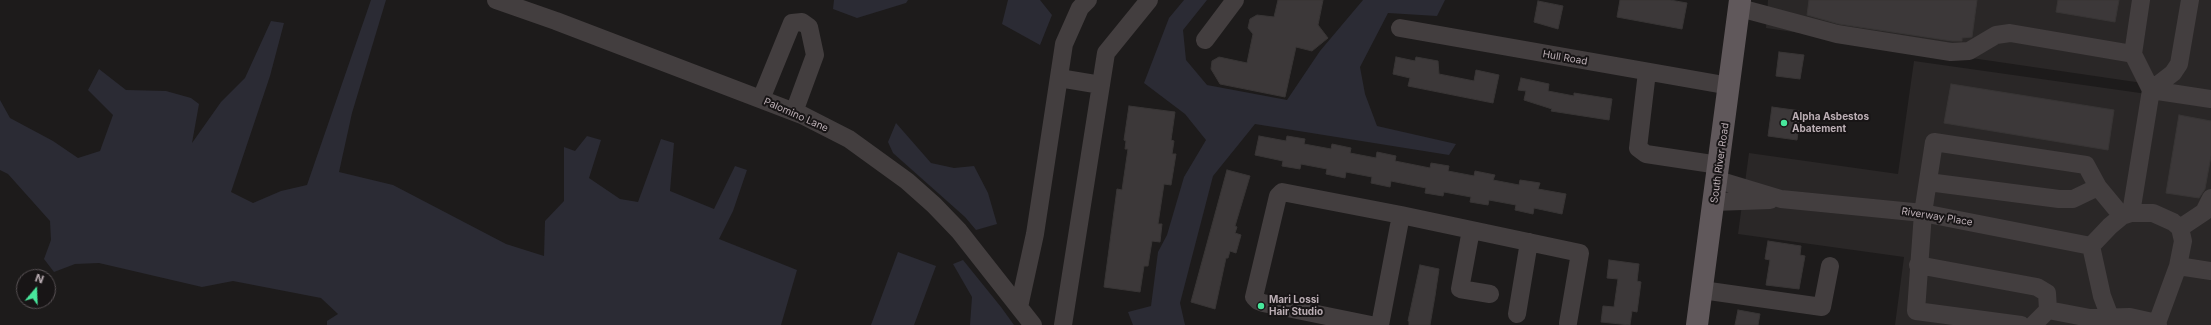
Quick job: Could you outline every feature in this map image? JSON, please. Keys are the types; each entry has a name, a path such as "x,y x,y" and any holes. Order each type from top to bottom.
{"main road":[{"name":"South River Road","path":"1697,325 1740,4"}],"street":[{"name":"Palomino Lane","path":"496,0 556,21 794,112 849,139 907,181 959,231 1033,325"},
{"path":"1019,307 1035,234 1064,44 1080,8 1088,0"},
{"path":"1063,325 1106,53 1148,0"},
{"path":"1205,40 1236,0"},
{"path":"2127,214 2151,90 2133,54 2141,0"},
{"path":"2151,90 2173,73 2179,64 2190,0"},
{"path":"1740,4 1837,34 1951,52 1969,51 1996,36 2010,33 2133,54"},
{"path":"760,99 792,23 802,22 809,27 815,55 794,112"},
{"name":"Hull Road","path":"1400,28 1730,86"},
{"name":"Riverway Place","path":"1647,72 1638,148 1646,154 1718,172 1781,199"},
{"path":"1059,78 1101,85"},
{"path":"2151,90 2211,99"},
{"path":"2021,325 1916,311 1918,265 1923,213 1934,142 2086,165 2098,187 2127,214"},
{"path":"1928,182 2059,200 2073,199 2098,187"},
{"path":"1371,325 1264,303 1258,301 1254,297 1278,196 1282,192 1289,192 1580,253 1568,323"},
{"path":"2180,228 2204,212 2211,198"},
{"name":"Riverway Place","path":"1714,202 1754,202 1781,199 1923,213 2091,246"},
{"path":"2048,310 2090,318 2130,317 2157,324 2178,266 2183,240 2180,228 2173,222 2153,213 2127,214 2110,226 2091,246 2102,296 2110,317"},
{"path":"1380,325 1401,215"},
{"path":"1471,230 1460,288 1490,294"},
{"path":"1517,314 1529,242"},
{"path":"1918,265 2037,287 2047,293 2048,310"},
{"path":"1702,290 1822,307 1830,266"},
{"path":"2178,266 2211,271"},
{"path":"2032,325 2048,310"}],"shaded area":[{"path":"371,0 386,0 352,113 339,172 393,185 506,244 544,256 545,221 564,201 564,147 575,151 587,136 601,140 589,178 620,199 638,202 661,139 674,143 670,191 714,209 735,166 747,170 733,211 719,239 797,270 781,325 327,325 327,321 338,314 321,298 233,281 202,287 99,263 75,264 56,271 56,269 52,269 44,259 51,240 50,221 8,174 0,170 0,100 10,118 53,141 78,158 100,151 113,115 88,90 99,69 126,90 166,91 191,98 199,104 192,143 221,102 245,78 271,21 284,23 270,76 231,192 253,203 281,191 307,185"},
{"path":"834,0 908,0 906,3 857,18 833,9"},
{"path":"1008,0 1040,0 1052,15 1040,45 1002,24"},
{"path":"1184,0 1207,0 1183,30 1186,60 1207,85 1287,100 1320,51 1363,0 1445,0 1437,16 1388,13 1360,67 1365,94 1377,126 1456,144 1449,155 1255,124 1213,176 1180,303 1185,325 1133,325 1128,312 1151,306 1158,252 1167,235 1184,177 1206,140 1185,114 1144,83 1169,18"},
{"path":"1768,0 2211,0 2211,93 1766,28"},
{"path":"1914,61 2211,103 2211,325 1895,325 1904,257 1738,234 1749,153 1898,174"},
{"path":"896,123 931,163 954,168 974,166 988,193 997,224 976,230 965,217 893,153 888,142"},
{"path":"898,252 936,266 914,325 871,325"},
{"path":"963,260 1014,325 970,325 972,297 953,264"}],"building":[{"path":"1278,0 1323,0 1318,25 1328,38 1312,51 1296,47 1285,97 1220,84 1211,69 1212,61 1219,57 1247,63 1253,34 1248,28 1250,19 1257,15 1274,17"},
{"path":"1620,0 1670,0 1687,3 1682,29 1617,17"},
{"path":"1809,0 1977,0 1972,37 1962,38 1962,41 1952,41 1839,24 1807,15"},
{"path":"2058,0 2119,0 2115,22 2056,12"},
{"path":"1538,1 1563,6 1558,29 1534,22"},
{"path":"1779,52 1804,55 1800,79 1776,76"},
{"path":"1396,57 1415,61 1416,57 1438,61 1439,74 1474,81 1476,70 1499,75 1493,103 1408,86 1410,78 1393,74"},
{"path":"1521,78 1549,84 1548,91 1574,96 1574,93 1612,99 1609,120 1551,111 1552,109 1524,100 1526,91 1518,90"},
{"path":"1951,84 2114,110 2108,150 1944,123"},
{"path":"1129,106 1175,112 1171,140 1174,141 1172,154 1176,154 1171,185 1164,184 1158,224 1162,224 1160,242 1152,241 1148,266 1144,266 1140,292 1104,287 1117,189 1122,190 1128,149 1125,149 1126,141 1124,140"},
{"name":"Alpha Asbestos Abatement","path":"1772,107 1801,111 1797,140 1768,136"},
{"path":"2179,115 2211,121 2211,156 2205,189 2199,198 2166,193"},
{"path":"1259,136 1286,141 1287,136 1305,139 1304,144 1331,149 1332,144 1351,148 1350,153 1376,158 1377,152 1396,156 1395,161 1430,168 1431,163 1449,166 1448,171 1474,176 1475,171 1495,175 1493,180 1519,185 1520,180 1540,183 1538,189 1566,194 1562,214 1534,208 1533,214 1515,210 1516,205 1489,200 1488,205 1470,202 1471,197 1444,192 1443,196 1425,193 1426,188 1391,181 1390,187 1371,183 1372,177 1346,172 1345,178 1326,174 1327,169 1301,164 1300,169 1282,166 1283,161 1255,155"},
{"path":"1227,170 1250,176 1235,226 1237,227 1235,233 1241,235 1236,253 1230,251 1228,258 1226,258 1215,309 1191,302"},
{"path":"1768,241 1801,246 1800,255 1805,256 1799,289 1766,285 1770,260 1765,259"},
{"path":"1609,260 1639,264 1637,281 1641,282 1637,312 1632,311 1630,325 1601,322 1603,306 1614,307 1618,279 1607,278"},
{"path":"1420,265 1439,269 1430,325 1409,325 1408,321"},
{"path":"1738,310 1760,314 1758,325 1735,325"}],"place":[{"name":"Alpha Asbestos Abatement","path":"1784,123"},
{"name":"Mari Lossi Hair Studio","path":"1261,306"}]}
